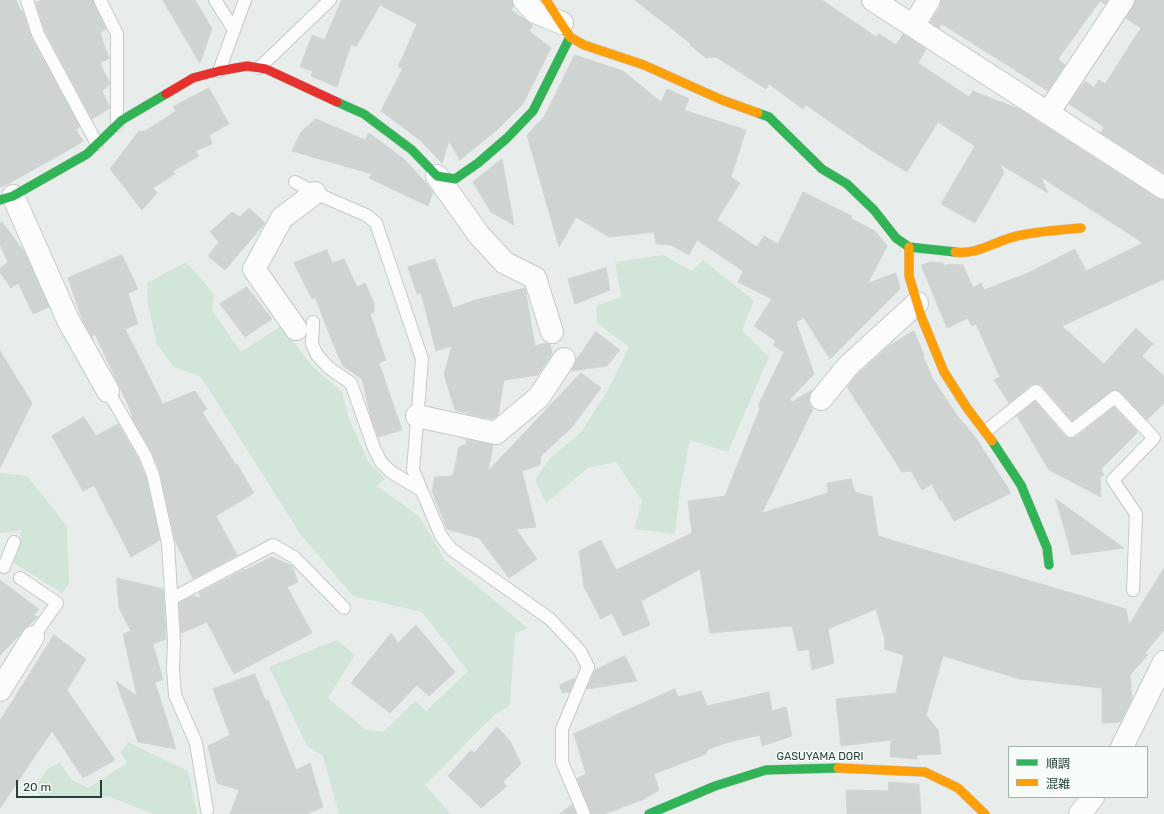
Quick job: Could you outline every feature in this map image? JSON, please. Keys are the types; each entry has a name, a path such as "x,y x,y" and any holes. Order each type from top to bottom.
{"street":[{"path":"524,0 535,12 566,30 584,45 644,65 722,100 769,117 822,169 847,184 874,210 896,238 909,248 962,253 977,250 1016,236 1082,228"},
{"path":"546,0 566,30"},
{"path":"873,0 1164,188"},
{"path":"913,26 930,0"},
{"path":"1048,113 1123,0"},
{"path":"437,176 456,179 478,163 507,138 532,111 566,30"},
{"path":"108,392 68,320 6,198 87,154 122,120 193,78 247,66 266,69 364,114 412,150 437,176 479,235 505,263 535,278 552,332"},
{"path":"304,326 254,269 282,218 314,193"},
{"path":"909,248 908,276 921,316 944,372 967,408 986,431 1021,485 1047,548 1050,565"},
{"path":"821,400 848,366 917,303"},
{"path":"417,416 496,433 539,397 564,359"},
{"path":"0,690 33,637"},
{"path":"1122,746 1164,662"},
{"name":"GASUYAMA DORI","path":"649,814 715,786 766,770 822,768 925,772 958,788 984,814"},
{"path":"1080,814 1092,798"}],"lane":[{"path":"26,0 38,34 97,144"},
{"path":"100,0 117,34 117,126"},
{"path":"215,0 234,30"},
{"path":"219,71 245,0"},
{"path":"259,68 330,0"},
{"path":"295,182 314,193 366,215 376,223 422,359 413,470 441,536 451,549 550,618 580,650 588,667 562,729 562,762 584,814"},
{"path":"304,326 317,355 329,368 351,383 374,448 381,462 391,472 421,490"},
{"path":"986,431 1036,391 1071,430 1114,397 1154,438 1113,480 1136,514 1133,590"},
{"path":"108,392 145,455 153,475 168,543 174,641 173,669 175,695 196,743 207,810"},
{"path":"4,567 14,542"},
{"path":"171,598 273,545 294,557 344,608"},
{"path":"20,578 57,603 33,637"}],"green space":[{"path":"663,255 692,271 703,260 754,301 742,330 769,357 728,452 690,440 680,491 675,534 634,529 642,501 616,462 588,468 546,503 535,480 550,458 581,432 608,390 629,347 597,323 596,306 621,297 615,262"},
{"path":"186,262 214,294 212,310 241,352 281,326 313,367 342,392 349,419 368,461 385,479 377,486 419,516 445,560 528,628 515,633 510,706 495,714 425,785 451,814 339,814 323,756 307,746 269,667 337,640 355,655 328,698 365,729 383,732 415,701 426,711 468,671 422,612 353,596 301,535 201,377 174,367 157,345 148,304 147,283"},
{"path":"0,473 27,476 67,526 69,584 62,593 12,562 22,530 0,533"},
{"path":"128,742 188,771 197,814 154,814 110,797 41,798 36,786 47,769 60,763 72,780 88,788 127,763 121,752"}],"building":[{"path":"0,0 16,0 21,11 22,10 31,37 80,127 76,130 83,141 8,184 0,187"},
{"path":"42,0 93,0 106,29 100,33 109,58 100,63 110,84 102,91 110,108 92,119 45,31 36,3"},
{"path":"163,0 195,0 212,29 200,63"},
{"path":"342,0 512,0 514,6 511,10 533,25 529,31 551,48 523,104 498,129 460,160 449,141 442,163 420,140 381,111 403,68 398,67 417,24 380,5 356,47 351,44 337,87 311,76 313,71 300,67 312,35 324,40"},
{"path":"635,0 822,0 876,37 879,34 896,45 903,34 926,49 918,63 969,97 973,91 1019,109 1157,198 1164,200 1164,279 1062,326 1104,364 1136,328 1153,344 1142,356 1164,376 1164,403 1147,420 1120,392 1113,390 1072,421 1042,386 1035,384 1031,385 1009,403 994,380 1000,377 976,324 972,326 968,318 947,328 922,267 922,265 930,262 943,263 945,266 949,264 963,265 973,288 981,283 984,290 1028,273 1075,249 1086,271 1143,243 1041,177 1048,193 1000,164 1004,173 975,223 941,204 975,146 938,122 907,172 874,152 806,105 803,109 769,84 766,89 716,57 706,58 690,45 691,44"},
{"path":"941,0 1108,0 1105,4 1100,1 1058,59 1065,65 1048,91 942,24 939,28 930,22 940,7"},
{"path":"1135,0 1164,0 1164,173 1101,133 1104,127 1069,104 1085,81 1094,88 1099,80 1105,84 1141,28 1126,18 1133,7"},
{"path":"575,55 623,71 661,102 667,89 689,99 684,110 746,130 731,177 740,183 717,220 757,247 764,236 778,244 803,192 852,216 850,218 875,231 887,246 868,283 896,273 900,289 830,359 804,318 796,322 814,374 790,399 792,402 812,390 809,397 809,404 813,409 762,513 828,493 827,483 851,479 855,492 872,497 878,536 1126,609 1129,625 1164,568 1164,630 1145,653 1148,655 1130,675 1132,699 1120,722 1102,723 1102,688 1020,679 943,656 926,715 938,730 941,754 917,755 917,759 890,757 891,740 841,746 836,699 896,693 904,655 884,649 885,640 876,609 828,629 834,663 812,670 809,649 798,651 792,626 710,633 700,569 641,601 650,625 623,636 612,613 601,619 584,587 579,551 601,540 616,570 692,533 688,501 725,496 760,408 758,406 784,352 773,345 776,341 754,326 772,299 738,282 743,271 697,240 689,255 671,245 656,244 654,232 609,237 576,217 559,247 527,135 544,117"},
{"path":"209,88 229,124 209,135 212,144 195,151 199,156 173,171 175,174 153,188 157,193 142,210 110,169 139,131 145,131 176,111 173,107"},
{"path":"316,119 365,140 369,133 404,159 433,192 428,206 369,178 372,174 292,151 301,132"},
{"path":"502,159 514,225 491,212 473,182"},
{"path":"249,208 265,223 225,270 208,256 219,242 210,232 232,212 240,217"},
{"path":"2,222 25,253 49,307 33,314 18,283 11,288 0,272 0,268 8,262 0,245 0,223"},
{"path":"327,250 332,263 344,259 357,287 365,283 374,303 374,312 370,314 386,360 379,363 402,430 378,437 371,418 362,379 343,366 315,297 312,299 294,263"},
{"path":"122,255 138,289 128,293 138,324 125,329 163,404 195,391 207,409 202,412 236,465 237,464 254,493 216,516 237,555 193,579 175,540 160,473 152,452 131,417 133,416 95,334 92,337 83,322 68,278"},
{"path":"435,259 453,308 472,301 525,288 535,346 546,343 550,344 552,354 538,375 504,380 498,415 493,419 455,410 444,374 452,346 436,351 421,293 417,294 408,267"},
{"path":"606,268 610,290 575,304 568,279"},
{"path":"247,287 272,319 245,337 220,304"},
{"path":"914,331 933,379 957,415 976,438 1011,493 954,521 942,500 940,501 932,484 922,490 911,471 902,472 847,387 857,375 889,346"},
{"path":"596,332 620,350 607,366 571,371 576,360"},
{"path":"0,351 32,403 0,468"},
{"path":"581,373 601,388 572,427 541,456 540,465 522,471 536,527 516,529 537,559 509,578 479,538 447,529 432,491 435,477 453,476 459,447 467,444 465,439 493,445 488,471"},
{"path":"1035,401 1065,436 1069,438 1076,437 1114,407 1137,431 1137,433 1101,469 1104,475 1100,477 1101,497 1049,470 1017,416"},
{"path":"84,417 96,436 118,424 138,458 146,477 160,540 131,557 94,485 83,491 52,436"},
{"path":"1056,499 1124,548 1072,555"},
{"path":"272,557 292,566 298,582 287,587 312,633 234,674 207,622 181,633 179,603 192,596 201,598 199,593"},
{"path":"117,578 163,589 166,639 153,644 163,680 155,682 176,749 138,742 116,681 137,696 123,634 131,631 119,608"},
{"path":"0,580 39,609 34,615 38,617 23,630 0,655"},
{"path":"416,625 455,672 429,696 417,685 390,713 351,683 391,633 398,643"},
{"path":"54,635 86,659 67,690 115,760 83,778 52,731 0,808 0,721"},
{"path":"625,656 637,681 587,689 595,670"},
{"path":"255,674 265,700 268,700 296,770 310,763 323,807 307,814 230,814 239,790 217,783 208,746 230,735 213,689"},
{"path":"575,678 570,692 562,693 560,685"},
{"path":"675,689 678,697 701,691 707,706 769,692 772,711 786,707 792,736 762,746 760,735 729,742 708,749 706,754 654,774 659,790 642,800 604,814 591,814 577,779 586,774 574,734"},
{"path":"497,727 510,741 521,764 503,782 507,786 481,808 448,776 471,750 474,753"},
{"path":"889,782 919,784 921,814 847,814 846,790 888,791"},
{"path":"572,805 576,814 560,814"}],"traffic: fast":[{"path":"337,102 364,114 412,150 437,176 455,179 478,163 507,138 533,111 570,37"},
{"path":"0,200 13,196 87,154 122,120 166,94"},
{"path":"758,113 769,117 822,169 847,184 874,210 896,238 909,247 955,252"},
{"path":"992,441 1021,485 1047,548 1049,565"},
{"path":"649,814 715,786 766,770 838,768"}],"traffic: slow":[{"path":"546,0 570,37 584,45 644,65 722,100 758,113"},
{"path":"955,252 979,250 1009,238 1025,234 1081,228"},
{"path":"909,247 909,276 921,316 944,372 967,408 992,441"},
{"path":"838,768 925,772 958,788 985,814"}],"traffic: jam":[{"path":"166,94 193,78 247,66 266,69 337,102"}]}
